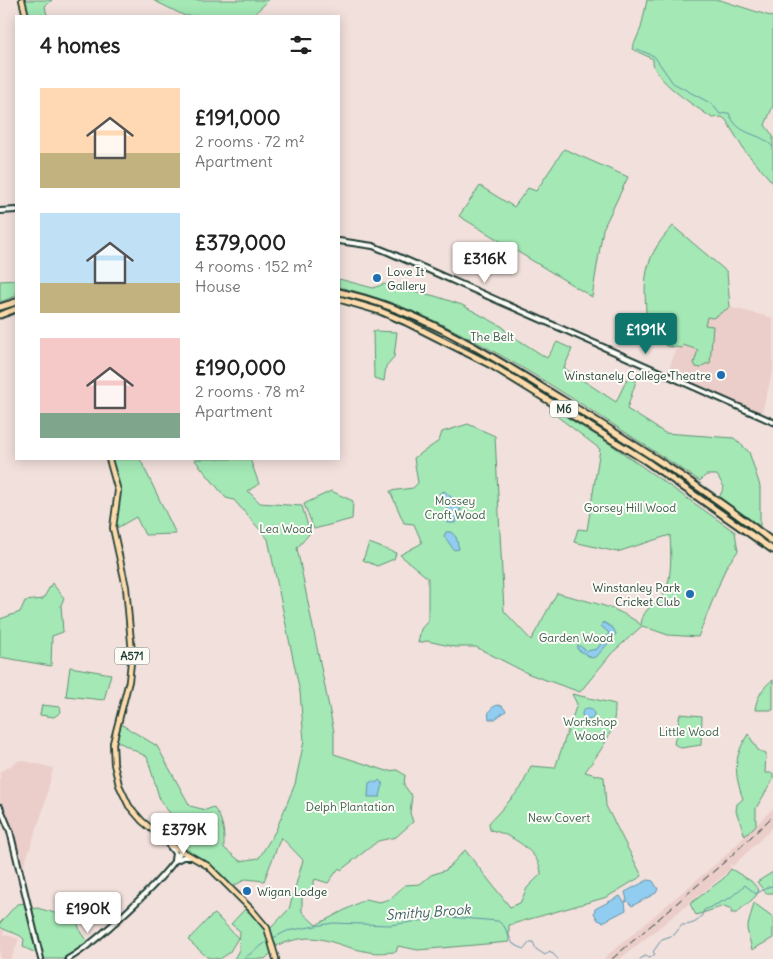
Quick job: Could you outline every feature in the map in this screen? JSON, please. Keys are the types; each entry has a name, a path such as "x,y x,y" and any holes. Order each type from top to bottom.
{"highway":[{"name":"M6","path":"340,292 383,305 408,315 441,330 499,361 611,430 773,542"},
{"name":"M6","path":"340,299 398,318 447,341 491,365 646,461 773,550"},
{"path":"0,307 15,302"},
{"path":"0,315 15,309"}],"main road":[{"path":"22,0 26,15"},
{"name":"A571","path":"109,460 118,491 113,528 126,587 132,654 129,681 114,737 115,771 122,791 133,812 167,843 206,864 223,879 260,919 267,928 276,959"}],"street":[{"path":"0,211 15,210"},
{"path":"340,242 372,246 388,252 773,422"},
{"path":"0,807 10,831 41,959"},
{"path":"167,843 175,855 167,870"},
{"path":"175,862 181,851"},
{"path":"68,959 92,943 175,862 183,857 191,857"}],"shaded area":[{"path":"673,226 727,272 729,307 773,318 773,370 761,416 668,373 676,348 666,346 661,337 648,337 646,268 654,249"},
{"path":"20,760 53,768 43,810 22,871 11,823 0,801 0,772"},
{"path":"773,808 773,827 733,866 729,864 731,868 722,877 620,959 603,959 724,857"},
{"path":"0,929 4,931 3,934 19,939 11,959 0,959"}],"green space":[{"path":"24,0 52,0 45,6 47,15 27,15"},
{"path":"153,0 269,0 253,15 183,15"},
{"path":"647,0 720,0 773,17 773,106 765,125 773,136 773,183 744,150 726,120 722,117 712,118 686,100 666,84 654,67 653,59 632,49 641,28"},
{"path":"564,149 628,177 603,229 592,297 459,216 480,186 514,207 528,188 536,191"},
{"path":"673,226 727,272 730,307 713,318 707,317 705,325 713,326 710,364 705,364 701,368 696,367 694,363 698,350 683,345 682,348 666,346 661,337 648,337 645,290 648,265 653,252"},
{"name":"The Belt","path":"340,279 373,288 384,284 435,296 462,305 503,327 506,332 547,358 557,342 572,349 564,368 616,402 627,379 636,381 627,409 665,433 734,438 749,452 760,486 760,526 719,498 724,487 717,475 706,475 700,481 565,394 471,339 420,314 340,287"},
{"path":"15,280 15,296 0,302 0,281"},
{"path":"373,331 397,332 394,357 386,366 384,381 374,378"},
{"path":"555,410 613,446 735,532 738,551 726,567 698,637 668,635 642,626 612,653 580,692 529,674 476,647 455,647 427,641 418,643 421,629 428,621 428,578 400,555 422,543 414,524 404,523 390,491 413,488 418,483 414,458 439,441 442,432 468,424 495,436 504,611 531,640 557,593 612,609 632,618 641,625 644,613 660,599 668,584 671,556 670,535 617,552 574,542 578,529 587,530 600,449 554,414"},
{"path":"110,460 140,460 176,534 145,535 136,517 115,529 119,487"},
{"path":"195,460 250,460 259,484 248,491 260,503 302,506 310,533 297,548 334,732 334,754 387,771 397,770 405,775 404,785 412,796 410,813 413,822 396,837 378,841 341,870 339,868 328,883 315,879 311,890 302,894 302,912 316,925 366,899 379,902 390,899 405,885 420,884 431,875 446,870 465,850 510,907 520,903 527,888 541,874 540,866 536,858 523,845 506,835 490,830 489,823 521,788 531,766 555,768 577,704 572,694 615,704 615,715 610,733 585,772 604,777 606,806 642,876 607,897 509,925 509,942 418,950 398,946 396,952 379,953 354,949 322,939 312,938 289,941 273,947 268,931 289,909 303,860 281,837 264,881 246,879 232,887 210,865 167,840 178,824 160,800 147,757 115,740 119,723 157,746 190,806 206,810 213,807 217,812 223,826 224,848 240,861 259,858 276,830 295,784 304,741 300,692 268,539 234,500 226,498"},
{"path":"331,491 353,501 352,519 314,529 304,504"},
{"path":"369,543 396,553 394,559 377,566 363,560"},
{"path":"52,583 64,598 61,605 63,632 52,636 51,666 0,657 0,619 20,612 25,601 43,599"},
{"path":"70,667 111,674 104,700 66,696"},
{"path":"773,680 773,710 755,710 761,693"},
{"path":"42,705 60,707 61,712 54,717 40,715"},
{"name":"Little Wood","path":"680,714 702,716 701,745 681,748 674,744"},
{"path":"748,734 758,750 766,754 765,773 773,773 773,780 756,808 756,825 745,836 736,811 737,804 743,799 736,766 737,758"},
{"path":"731,869 751,881 759,890 755,897 737,913 731,913 732,909 724,906 696,915 690,904 724,878"},
{"path":"773,872 773,893 766,893 757,882"},
{"path":"27,903 29,910 37,908 76,919 81,933 88,943 66,959 39,959 38,954 23,947 24,939 0,927 0,923 17,904"},
{"path":"754,903 773,917 773,938 752,950 747,929"},
{"path":"245,909 267,928 271,953 265,959 234,959 239,950 240,931 231,924"},
{"path":"215,914 238,938 229,953 220,959 207,957 188,940"}],"water":[{"path":"444,491 458,503 461,510 455,523 448,523 447,506 439,494"},
{"path":"446,532 451,532 456,537 459,549 454,550 444,536"},
{"path":"603,622 613,628 616,634 597,656 592,658 577,649 578,645 587,651 597,649 609,633 601,626"},
{"path":"497,705 502,706 506,711 495,719 489,719 490,710"},
{"path":"586,708 590,708 594,714 590,720 586,720 582,716 582,712"},
{"path":"379,780 383,784 380,797 368,797 369,783 373,781 376,783"},
{"path":"648,880 653,881 658,889 656,893 632,906 627,901 625,903 626,910 603,922 598,920 594,913 595,909 620,896 624,902 627,900 625,892"}],"waterway":[{"path":"637,49 654,56 673,83 712,104 720,114 729,113 733,121 743,130 761,138 773,147"},
{"name":"Smithy Brook","path":"640,959 645,956 650,958 655,954 653,952 662,939 674,935 682,925 696,922 704,910 730,898 745,885 756,894 773,886"},
{"name":"Smithy Brook","path":"273,938 287,931 333,923 390,925 449,917 498,921 504,926 513,944 524,949 530,942 533,942 536,949 545,955 550,951 558,959"},
{"name":"Smithy Brook","path":"243,959 268,941"}],"railway":[{"path":"612,959 729,858 773,816"}],"place":[{"name":"Love It Gallery","path":"377,278"},
{"name":"Winstanely College Theatre","path":"721,375"},
{"name":"Winstanley Park Cricket Club","path":"690,594"},
{"name":"Wigan Lodge","path":"247,891"}],"park label":[{"name":"Mossey Croft Wood","path":"455,507"},
{"name":"Gorsey Hill Wood","path":"630,507"},
{"name":"Lea Wood","path":"286,528"},
{"name":"Garden Wood","path":"576,637"},
{"name":"Workshop Wood","path":"590,728"},
{"name":"Delph Plantation","path":"350,806"},
{"name":"New Covert","path":"559,817"}]}
